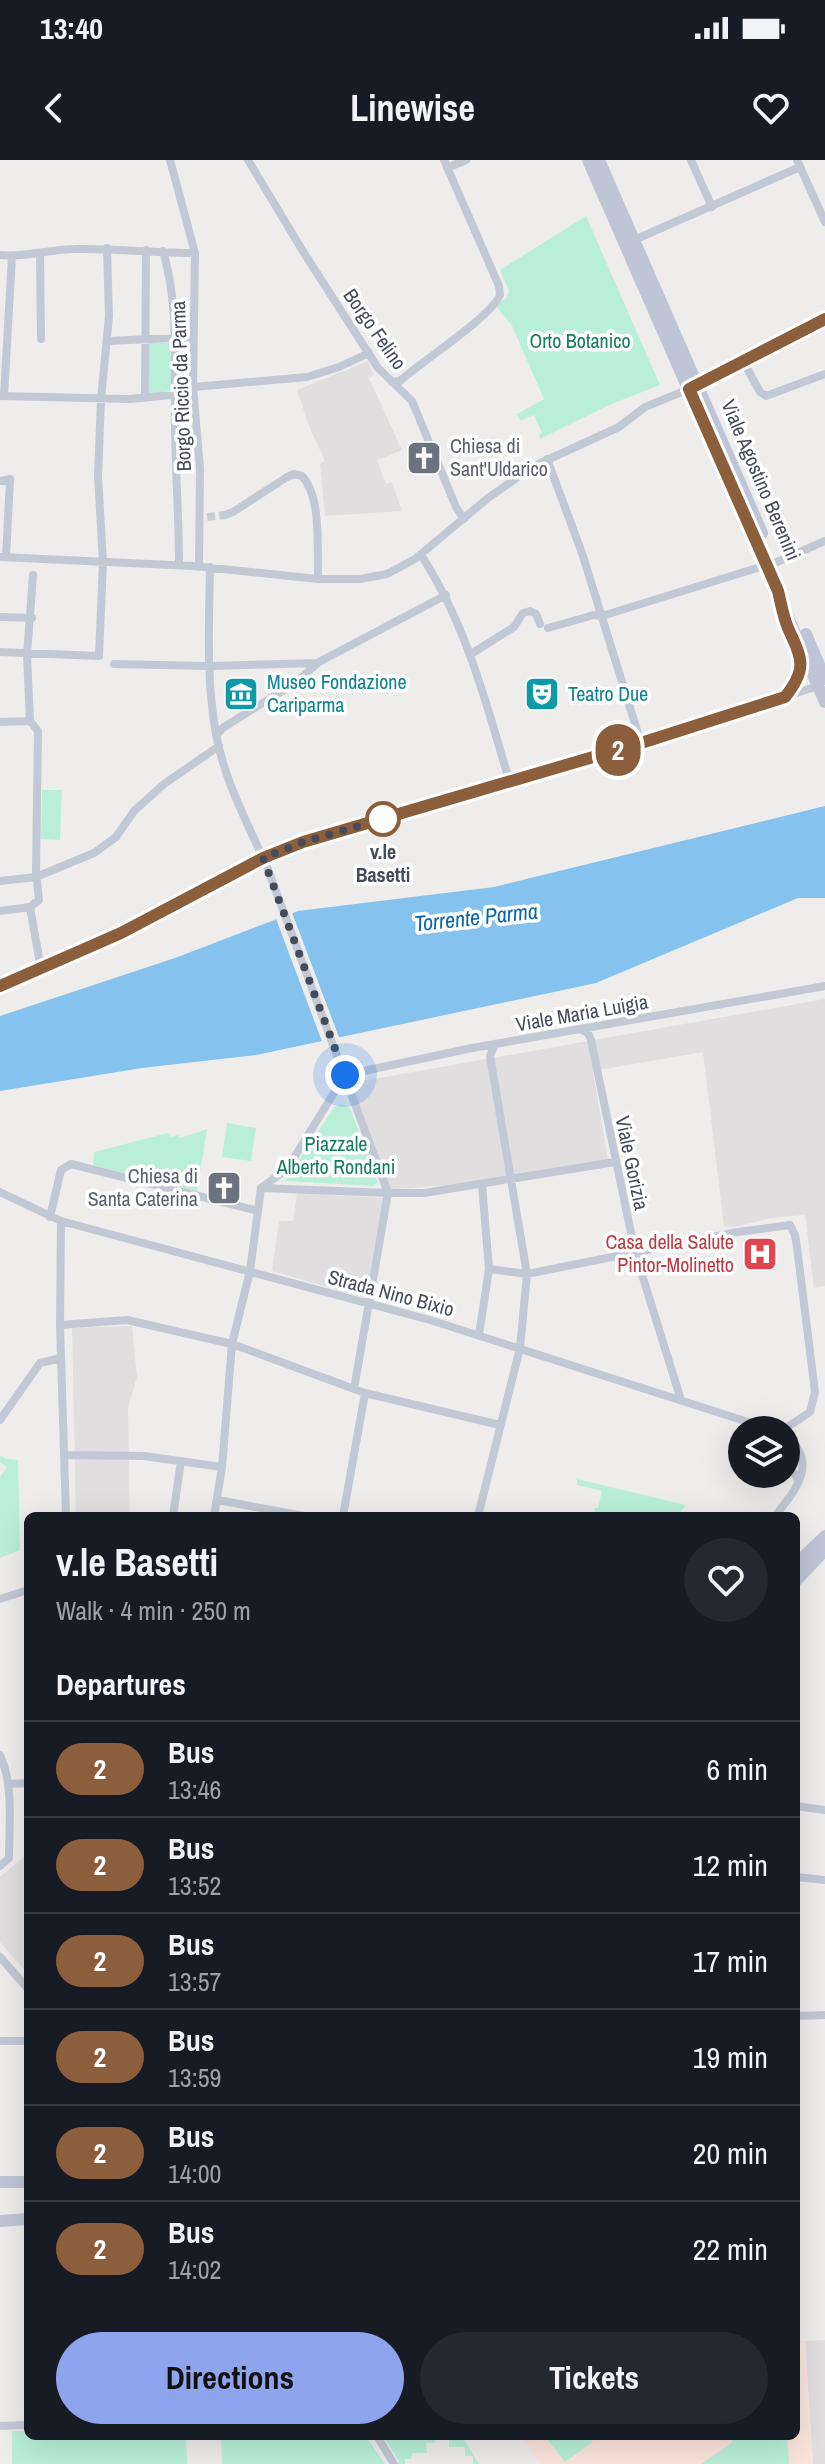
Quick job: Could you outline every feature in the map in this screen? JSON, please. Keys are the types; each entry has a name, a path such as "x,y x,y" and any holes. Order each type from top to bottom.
{"main road":[{"path":"588,160 649,300 693,387"},
{"path":"599,160 693,387"},
{"name":"Viale Agostino Berenini","path":"693,387 823,683 824,700"},
{"name":"Viale Agostino Berenini","path":"771,564 778,591 823,683"},
{"path":"800,1560 825,1526"},
{"path":"800,1560 825,1536"},
{"path":"800,1577 825,1550"},
{"path":"0,2182 24,2182"},
{"path":"0,2221 24,2219"}],"street":[{"name":"Borgo Riccio da Parma","path":"170,160 195,253 193,390 204,518 199,566"},
{"name":"Borgo Felino","path":"248,160 369,353 415,406 456,507 464,519"},
{"path":"391,382 400,381 455,338 493,306 500,295 499,286 446,164 466,160"},
{"path":"691,160 712,207"},
{"path":"634,240 712,207 798,164 825,222"},
{"path":"0,255 107,248 195,253"},
{"path":"0,652 99,656 103,562 98,476 101,399 108,341 107,248"},
{"path":"145,398 146,250"},
{"path":"163,251 172,285 176,337 179,565"},
{"path":"40,253 41,339"},
{"path":"12,256 2,396 101,399 175,395 193,390 307,377 332,370 369,353"},
{"path":"0,481 10,479 3,557 34,566 103,562 199,566 318,579 381,576 421,555 497,491 547,459 619,427 645,407 693,387 825,319"},
{"path":"108,341 193,337"},
{"path":"743,361 760,392 766,396 825,374"},
{"path":"547,459 572,522 641,743"},
{"path":"225,515 280,481 298,474 310,487 316,515 318,579"},
{"path":"471,654 514,627 523,613 530,611 536,614 544,626 602,616 771,564 825,541"},
{"path":"421,555 446,595 471,654 509,780"},
{"path":"0,911 30,907 39,900 36,877 39,745 38,731 30,721 27,655 34,566"},
{"path":"210,567 208,666 219,746 388,1193 368,1304 360,1370 354,1389"},
{"path":"778,591 801,665 796,681 785,697"},
{"path":"216,735 295,683 319,662 446,595"},
{"path":"0,617 32,618"},
{"path":"114,664 208,666 319,662"},
{"path":"0,986 121,933 263,858 303,842 641,743 823,683"},
{"path":"0,722 30,721"},
{"path":"0,881 36,877 94,853 116,837 134,811 164,784 219,746"},
{"path":"30,907 41,969"},
{"name":"Viale Maria Luigia","path":"345,1075 495,1044 825,986"},
{"name":"Viale Gorizia","path":"579,1030 586,1031 591,1037 635,1252 681,1400"},
{"path":"479,1512 520,1348 527,1274 490,1056 495,1044"},
{"path":"215,1512 222,1467 232,1344 250,1271 261,1188 287,1169 345,1075"},
{"path":"261,1188 424,1193 615,1162"},
{"path":"50,1217 61,1170 71,1164 258,1211"},
{"path":"479,1335 489,1269 482,1185"},
{"name":"Strada Nino Bixio","path":"0,1192 61,1221 479,1335 730,1416"},
{"path":"61,1221 60,1325 66,1512"},
{"path":"489,1269 527,1274 790,1225 795,1235 815,1392 810,1412 800,1420"},
{"path":"60,1325 127,1320 232,1344 365,1393 500,1425"},
{"path":"0,1420 40,1363 61,1358"},
{"path":"344,1512 365,1393"},
{"path":"64,1455 144,1456 222,1467"},
{"path":"800,1455 803,1468 800,1478"},
{"path":"174,1512 181,1461"},
{"path":"778,1512 794,1488"},
{"path":"218,1500 282,1512"},
{"path":"0,1599 24,1591"},
{"path":"0,1755 9,1784 4,1838 9,1858 0,1866"},
{"path":"9,1784 24,1783"},
{"path":"800,1807 825,1810"},
{"path":"800,1877 825,1880"},
{"path":"0,1957 24,1984"},
{"path":"800,2016 825,2015"},
{"path":"0,2041 24,2041"},
{"path":"0,2426 24,2425"},
{"path":"379,2440 394,2464"}],"shaded area":[{"path":"368,361 374,375 369,378 402,450 377,460 386,484 392,482 402,511 325,516 320,464 325,461 297,390"},
{"path":"825,999 825,1286 814,1288 805,1215 724,1226 703,1052 593,1071 608,1160 458,1184 391,1190 351,1083"},
{"path":"297,1193 384,1198 365,1298 272,1271 279,1221 293,1221"},
{"path":"132,1326 137,1377 128,1407 130,1512 76,1512 72,1328"},
{"path":"24,1856 24,1969 0,1942 0,1877"},
{"path":"825,2340 825,2464 813,2464 805,2341"},
{"path":"800,2341 805,2341 813,2464 541,2464 524,2440 800,2440"}],"green space":[{"name":"Orto Botanico","path":"586,216 660,385 609,405 540,439 542,433 534,415 520,421 517,414 544,399 512,326 496,306 509,291 500,270"},
{"path":"147,343 173,343 172,391 147,394"},
{"path":"42,790 62,790 60,840 41,839"},
{"name":"Piazzale Alberto Rondani","path":"342,1104 350,1108 378,1183 373,1186 285,1181 335,1106"},
{"path":"227,1123 256,1128 251,1161 222,1157"},
{"path":"207,1129 197,1191 93,1165 94,1152 168,1133 170,1137 178,1135 180,1138"},
{"path":"0,1455 18,1460 20,1550 0,1558 0,1477 7,1467 0,1462"},
{"path":"577,1479 686,1505 681,1512 594,1512 602,1491 577,1485"},
{"path":"12,2431 24,2431 24,2440 186,2440 187,2464 12,2464"},
{"path":"221,2440 369,2440 385,2464 222,2464"},
{"path":"386,2440 435,2440 434,2443 426,2443 427,2453 412,2453 411,2459 405,2459 405,2464 397,2464 399,2461"},
{"path":"449,2440 464,2440 479,2464 473,2464 473,2456 465,2456 465,2447 449,2447"},
{"path":"548,2440 592,2440 593,2442 565,2462"},
{"path":"732,2440 787,2440 789,2464 701,2464"}],"water":[{"name":"Torrente Parma","path":"825,806 825,898 798,898 596,983 256,1055 142,1068 0,1091 0,1016 175,958 298,911 494,887"}],"pier":[{"path":"291,910 340,1040 323,1044 275,916"}],"tunnel":[{"path":"207,517 225,515"}],"bus line":[{"name":"2","path":"0,986 121,933 263,858 303,842 641,743 785,697 801,672 799,653 778,591 689,389 825,319"}],"place":[{"name":"Chiesa di Sant'Uldarico","path":"424,458"},
{"name":"Museo Fondazione Cariparma","path":"241,694"},
{"name":"Teatro Due","path":"542,694"},
{"name":"v.le Basetti","path":"383,819"},
{"name":"Chiesa di Santa Caterina","path":"224,1188"},
{"name":"Casa della Salute Pintor-Molinetto","path":"760,1254"}],"route":[{"path":"345,1075 263,858 303,842 383,819"}]}
